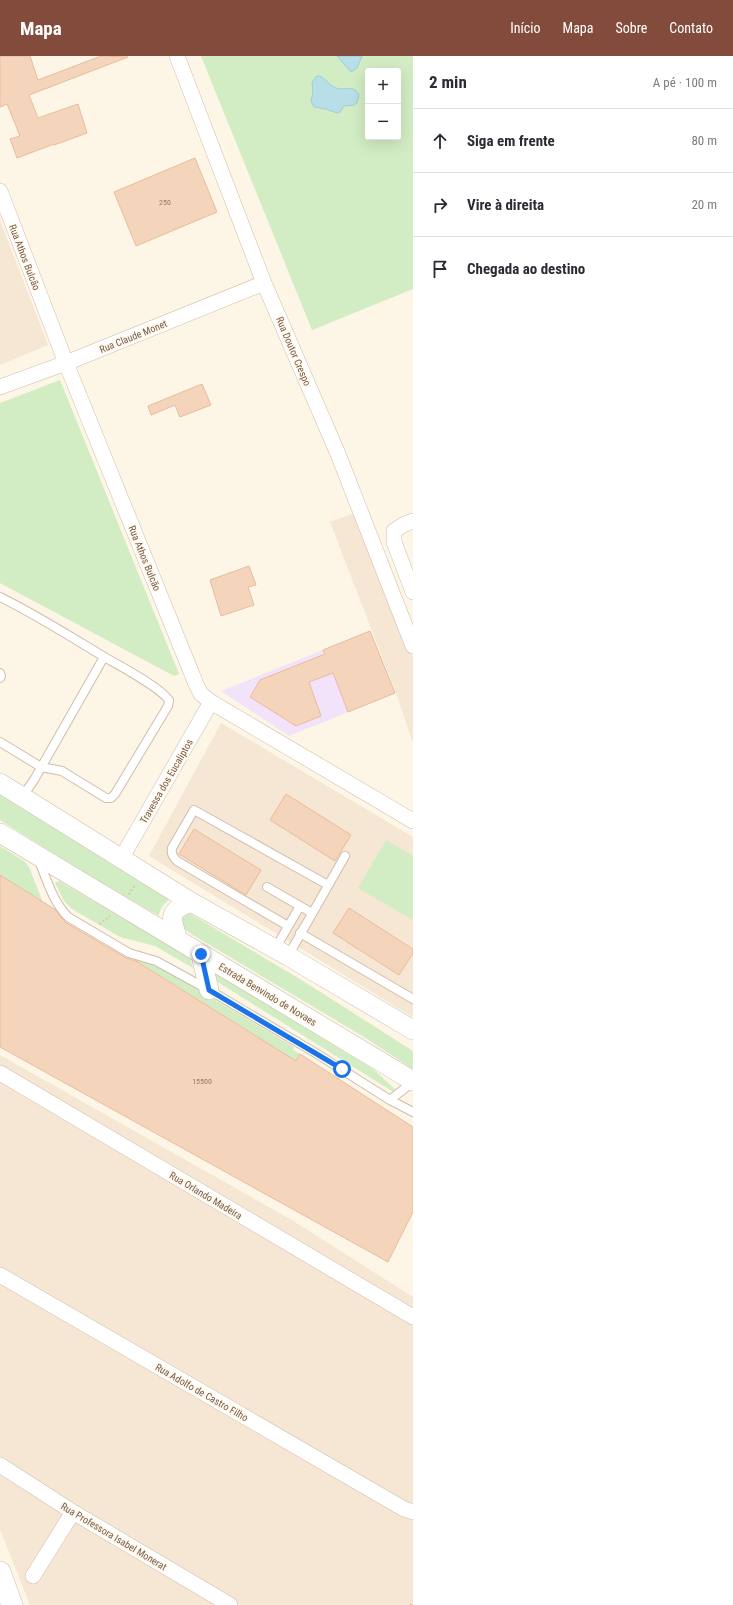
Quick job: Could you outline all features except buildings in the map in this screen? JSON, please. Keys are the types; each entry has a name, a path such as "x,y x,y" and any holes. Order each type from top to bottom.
{"main road":[{"path":"0,1572 12,1605"}],"street":[{"name":"Rua Doutor Crespo","path":"177,56 264,283 338,454 413,646"},
{"name":"Rua Athos Bulcão","path":"0,191 66,363 201,694 211,702 413,821"},
{"name":"Rua Claude Monet","path":"0,387 66,363 264,283"},
{"path":"413,521 394,531 394,542 413,592"},
{"name":"Travessa dos Eucaliptos","path":"121,859 211,702"},
{"path":"0,784 192,902 281,952 413,1030"},
{"name":"Estrada Benvindo de Novaes","path":"0,833 413,1082"},
{"path":"178,940 172,917 180,906 192,902"},
{"path":"201,954 209,990"},
{"name":"Rua Orlando Madeira","path":"0,1073 413,1317"},
{"name":"Rua Adolfo de Castro Filho","path":"0,1275 410,1514"},
{"name":"Rua Professora Isabel Monerat","path":"0,1465 73,1512 230,1605"},
{"path":"33,1576 73,1512"}],"lane":[{"path":"0,597 46,622 104,657 169,700 168,706 115,794 111,798 106,798 62,771 41,767 0,742"},
{"path":"22,797 41,767 104,657"},
{"path":"0,673 0,678"},
{"path":"288,926 177,861 173,857 172,848 194,810 328,885"},
{"path":"37,856 60,909 68,917 129,953 156,961 209,990 320,1055 390,1100 413,1112"},
{"path":"281,952 300,933 346,856"},
{"path":"267,887 312,913"},
{"path":"281,952 288,926 300,906"},
{"path":"300,933 412,995"},
{"path":"390,1100 413,1082"}],"path":[{"path":"411,1605 413,1601"}],"shaded area":[{"path":"0,220 48,345 0,365"},
{"path":"355,513 413,657 413,743 396,693 330,522"},
{"path":"370,631 395,693 289,736 221,691"},
{"path":"221,723 413,837 413,1017 149,856"},
{"path":"0,1055 290,1219 413,1297 413,1605 30,1605 0,1529"}],"green space":[{"path":"201,56 413,56 413,289 312,330"},
{"path":"60,380 179,674 174,676 0,583 0,403"},
{"path":"0,792 172,897 165,903 159,916 84,873 0,820"},
{"path":"386,840 413,856 413,920 358,888"},
{"path":"0,846 24,861 29,867 43,903 0,875"},
{"path":"59,881 189,957 193,968 155,946 120,937 72,909 64,901 55,883"},
{"path":"184,910 303,981 413,1051 413,1069 364,1037 193,935 183,928 183,920 178,915"},
{"path":"129,956 148,960 294,1047 293,1050 300,1054 296,1061"},
{"path":"216,973 373,1069 397,1092 395,1093 216,981 214,974"}],"water":[{"path":"337,56 362,56 357,68 351,72"},
{"path":"317,76 322,77 336,88 355,90 359,95 357,103 354,105 344,106 340,112 337,113 314,107 311,101 313,92 312,82"}],"route":[{"path":"201,954 209,990 262,1023 342,1069"}]}
